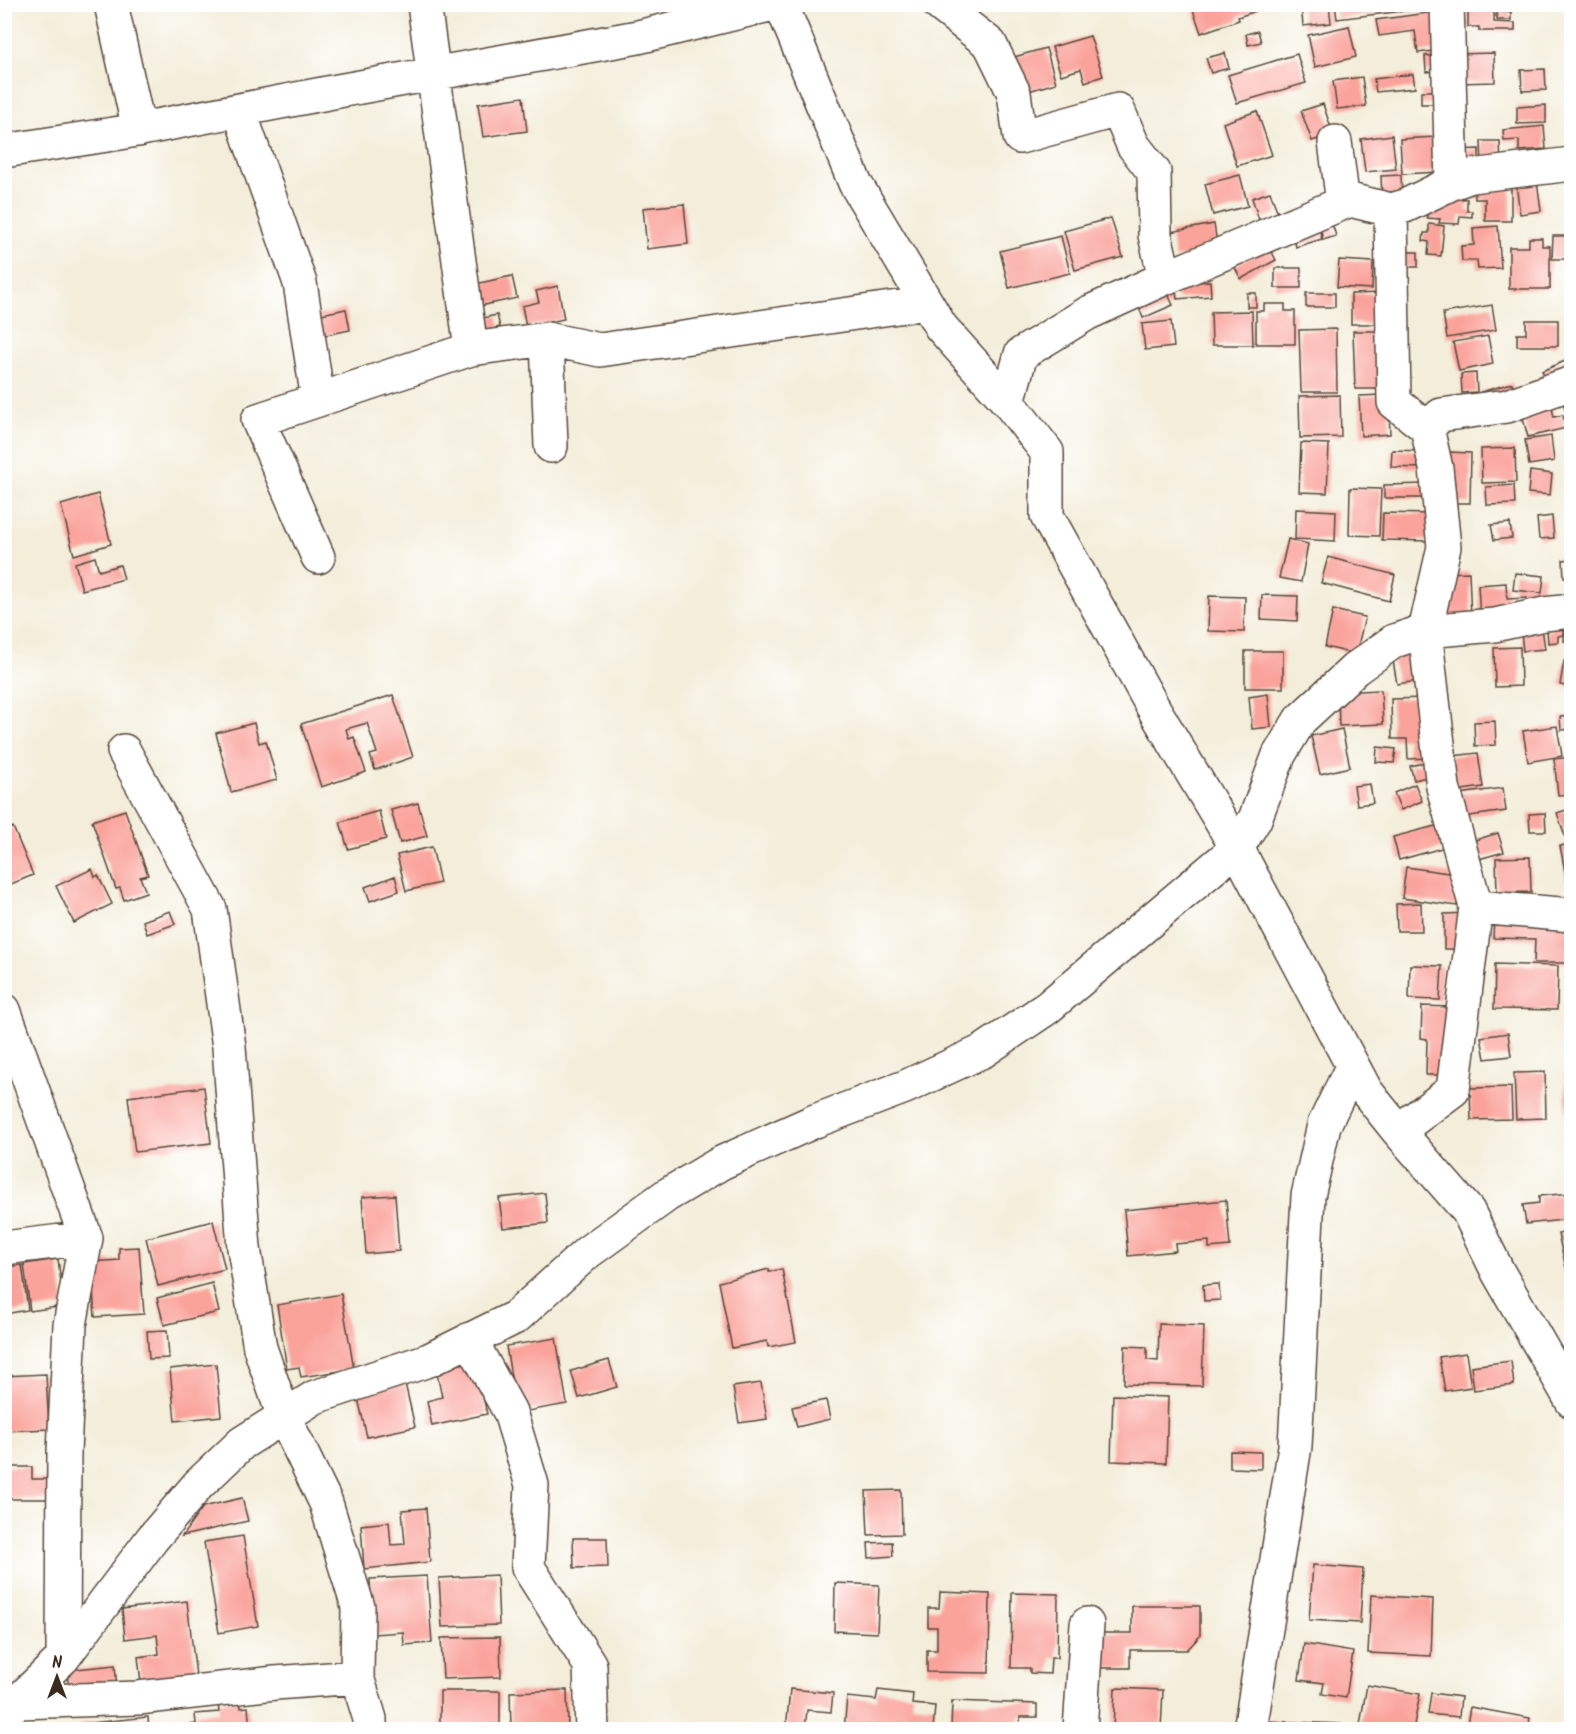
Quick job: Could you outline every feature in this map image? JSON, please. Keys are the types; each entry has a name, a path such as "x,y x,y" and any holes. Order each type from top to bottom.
{"street":[{"path":"111,4 139,130"},
{"path":"424,4 471,349"},
{"path":"4,151 139,130 638,37 773,4"},
{"path":"781,4 855,183 926,303 941,327 1008,402 1047,452 1047,516 1154,709 1237,848 1352,1067 1366,1091 1398,1131 1468,1211 1498,1272 1572,1401"},
{"path":"939,4 990,44 1014,93 1020,137 1118,110 1133,145 1154,172 1155,235 1165,278"},
{"path":"1447,4 1452,183"},
{"path":"239,110 300,283 318,400"},
{"path":"1335,142 1343,203"},
{"path":"1008,402 1021,354 1088,313 1165,278 1350,200 1391,210 1471,176 1572,164"},
{"path":"1391,210 1394,402 1426,428 1436,468 1444,547 1425,631 1443,787 1476,907 1453,1090 1398,1131"},
{"path":"318,557 258,420 471,349 547,339 600,350 926,303"},
{"path":"547,339 551,446"},
{"path":"1426,428 1441,415 1507,406 1572,384"},
{"path":"11,1709 63,1659 152,1539 198,1485 242,1443 315,1397 429,1360 516,1317 588,1252 666,1194 721,1162 815,1121 905,1087 983,1051 1047,1008 1237,848 1255,819 1279,756 1300,720 1355,669 1394,641 1425,631 1495,625 1544,614 1572,611"},
{"path":"124,751 210,909 229,1047 244,1248 260,1348 284,1417 326,1503 358,1607 357,1677 370,1719 370,1730"},
{"path":"1476,907 1572,915"},
{"path":"4,1010 87,1238 70,1325 64,1452 63,1659"},
{"path":"1250,1730 1295,1446 1308,1196 1324,1125 1352,1067"},
{"path":"4,1248 87,1238"},
{"path":"470,1340 510,1412 532,1485 528,1567 590,1665 592,1730"},
{"path":"1080,1730 1087,1624"},
{"path":"11,1709 357,1677"}],"building":[{"path":"1191,4 1253,4 1256,11 1238,17 1239,20 1201,33"},
{"path":"1301,4 1329,4 1331,23 1303,26"},
{"path":"1335,4 1445,4 1445,6 1337,19"},
{"path":"1468,7 1494,7 1494,22 1515,23 1515,31 1479,31 1479,27 1468,27"},
{"path":"1435,12 1440,50 1418,53 1415,31 1379,36 1376,20"},
{"path":"1497,12 1511,12 1511,20 1497,20"},
{"path":"1349,26 1356,57 1315,67 1308,35"},
{"path":"1258,31 1261,42 1248,45 1246,34"},
{"path":"1090,36 1103,76 1085,82 1081,69 1061,75 1052,47"},
{"path":"1046,48 1056,83 1025,92 1014,57"},
{"path":"1225,53 1229,68 1211,73 1206,58"},
{"path":"1494,53 1495,82 1457,83 1456,54"},
{"path":"1297,54 1306,83 1237,103 1228,75"},
{"path":"1439,55 1440,71 1426,72 1425,56"},
{"path":"1545,69 1546,90 1522,91 1521,70"},
{"path":"1413,74 1415,88 1376,92 1374,79"},
{"path":"1362,77 1366,106 1337,109 1333,81"},
{"path":"1421,91 1439,91 1439,104 1421,104"},
{"path":"523,97 527,131 483,137 478,104"},
{"path":"1323,104 1333,134 1312,141 1301,111"},
{"path":"1546,105 1546,123 1517,124 1517,107"},
{"path":"1257,111 1272,155 1237,166 1223,123"},
{"path":"1544,126 1546,149 1519,151 1519,140 1504,141 1503,130"},
{"path":"1392,135 1396,169 1365,172 1361,139"},
{"path":"1437,137 1439,172 1402,174 1400,139"},
{"path":"1481,141 1500,141 1501,169 1482,169"},
{"path":"1479,149 1479,174 1456,150"},
{"path":"1240,175 1248,206 1213,215 1205,184"},
{"path":"1401,175 1402,196 1382,197 1381,176"},
{"path":"1537,180 1541,211 1520,214 1516,183"},
{"path":"1474,184 1511,184 1511,221 1485,221 1485,199 1475,199"},
{"path":"1270,192 1278,213 1259,220 1252,198"},
{"path":"1441,198 1467,199 1467,211 1472,211 1472,217 1460,216 1459,224 1439,223 1440,219 1427,218 1428,201"},
{"path":"684,204 688,244 647,249 643,208"},
{"path":"1111,218 1123,257 1075,270 1064,231"},
{"path":"1331,220 1336,236 1323,240 1319,223"},
{"path":"1318,223 1322,239 1296,247 1292,230"},
{"path":"1214,224 1218,250 1175,258 1170,232"},
{"path":"1429,224 1444,226 1441,256 1428,255 1429,242 1423,241 1424,233 1429,233"},
{"path":"1498,226 1501,268 1478,269 1477,260 1462,261 1461,246 1474,245 1473,228"},
{"path":"1061,236 1070,273 1009,288 1000,251"},
{"path":"1553,236 1572,236 1572,259 1552,259"},
{"path":"1529,238 1542,238 1542,246 1550,246 1550,289 1509,289 1509,247 1529,247"},
{"path":"1269,247 1276,260 1241,279 1234,266"},
{"path":"1398,252 1418,252 1418,267 1397,267"},
{"path":"1339,260 1373,262 1372,289 1337,287"},
{"path":"1275,268 1301,268 1301,288 1275,288"},
{"path":"512,276 517,298 480,306 475,284"},
{"path":"1210,281 1211,296 1177,299 1175,284"},
{"path":"558,286 564,319 526,327 522,306 539,302 536,291"},
{"path":"1165,288 1173,305 1143,318 1136,300"},
{"path":"1247,293 1256,293 1256,307 1247,307"},
{"path":"1306,293 1335,293 1335,307 1306,307"},
{"path":"1383,293 1383,324 1351,324 1351,294"},
{"path":"1264,304 1285,304 1285,311 1295,311 1295,344 1256,344 1256,311 1264,311"},
{"path":"1492,305 1496,330 1447,338 1443,313"},
{"path":"346,309 350,330 316,337 312,316"},
{"path":"1252,311 1253,345 1212,345 1211,312"},
{"path":"497,315 500,327 481,332 478,319"},
{"path":"1526,320 1558,320 1558,346 1517,346 1517,334 1526,334"},
{"path":"1171,321 1174,347 1145,350 1142,324"},
{"path":"1336,329 1337,392 1301,392 1299,330"},
{"path":"1353,331 1379,331 1381,389 1355,389"},
{"path":"1488,336 1493,364 1459,371 1453,342"},
{"path":"1572,358 1572,381 1551,390 1542,371"},
{"path":"1476,373 1477,392 1462,393 1461,374"},
{"path":"1512,383 1516,396 1484,404 1481,392"},
{"path":"1340,395 1341,437 1300,438 1299,396"},
{"path":"1382,395 1389,412 1390,434 1361,436 1359,396"},
{"path":"1550,399 1554,417 1563,415 1566,428 1528,437 1522,415"},
{"path":"1572,403 1572,432 1571,432 1564,405"},
{"path":"1551,436 1554,461 1529,465 1525,440"},
{"path":"1301,443 1329,444 1327,493 1299,492"},
{"path":"1515,448 1516,482 1482,483 1481,449"},
{"path":"1392,450 1423,451 1422,468 1391,467"},
{"path":"1448,452 1471,453 1470,503 1447,503"},
{"path":"1530,471 1552,474 1550,495 1528,493"},
{"path":"1427,484 1427,498 1384,498 1384,485"},
{"path":"1514,485 1515,504 1487,505 1486,487"},
{"path":"1350,488 1381,489 1379,536 1349,535"},
{"path":"98,494 111,544 74,555 61,505"},
{"path":"1296,509 1336,511 1335,541 1295,539"},
{"path":"1383,513 1431,514 1430,541 1382,540"},
{"path":"1552,516 1554,538 1539,539 1537,518"},
{"path":"1510,523 1512,538 1494,540 1491,525"},
{"path":"1288,539 1308,544 1301,582 1279,578"},
{"path":"95,557 99,571 120,565 124,579 82,590 75,563"},
{"path":"1328,557 1395,575 1389,601 1321,583"},
{"path":"1572,559 1572,578 1564,578 1563,560"},
{"path":"1469,572 1471,618 1446,619 1445,573"},
{"path":"1515,573 1544,576 1542,593 1513,590"},
{"path":"1506,583 1507,599 1527,598 1528,615 1480,618 1478,585"},
{"path":"1262,595 1298,596 1297,621 1261,619"},
{"path":"1209,596 1245,597 1244,632 1208,631"},
{"path":"1333,610 1365,617 1356,654 1325,647"},
{"path":"1565,619 1572,620 1572,641 1564,641"},
{"path":"1541,620 1545,649 1523,651 1520,622"},
{"path":"1563,621 1563,635 1558,636 1558,642 1548,643 1547,630 1551,630 1551,622"},
{"path":"1520,647 1521,686 1495,687 1494,648"},
{"path":"1245,651 1283,651 1283,688 1245,688"},
{"path":"1421,651 1425,680 1397,684 1392,655"},
{"path":"1564,661 1572,663 1572,687 1560,685"},
{"path":"1381,690 1383,724 1339,726 1338,692"},
{"path":"1268,694 1271,727 1252,729 1249,697"},
{"path":"393,695 413,757 375,770 370,755 377,753 367,723 346,729 349,739 354,737 366,772 321,787 301,724"},
{"path":"1426,698 1427,758 1408,759 1407,739 1392,739 1391,699"},
{"path":"1572,716 1572,729 1561,730 1560,717"},
{"path":"1495,721 1496,745 1475,746 1474,722"},
{"path":"254,723 259,743 266,741 277,780 231,792 216,733"},
{"path":"1557,726 1562,756 1528,762 1523,731"},
{"path":"1342,729 1350,767 1320,774 1311,736"},
{"path":"1377,747 1396,749 1394,763 1376,762"},
{"path":"1478,753 1483,787 1448,792 1444,757"},
{"path":"1572,757 1572,794 1558,795 1554,759"},
{"path":"1428,762 1431,776 1414,780 1410,766"},
{"path":"1370,784 1373,803 1357,805 1354,786"},
{"path":"1415,784 1422,801 1401,810 1394,793"},
{"path":"1503,788 1506,811 1455,818 1452,795"},
{"path":"418,803 427,836 400,843 391,810"},
{"path":"1572,808 1572,841 1567,842 1557,813"},
{"path":"125,810 148,875 140,877 146,892 124,900 120,888 116,889 92,821"},
{"path":"379,811 386,839 348,849 340,822"},
{"path":"1545,813 1546,831 1530,831 1529,814"},
{"path":"1443,824 1449,846 1399,860 1393,837"},
{"path":"13,827 33,875 4,887 4,831"},
{"path":"1498,833 1504,852 1475,860 1469,842"},
{"path":"1572,844 1572,881 1567,882 1560,846"},
{"path":"432,847 440,883 406,891 397,855"},
{"path":"1530,857 1531,892 1497,893 1496,858"},
{"path":"1406,867 1462,875 1457,906 1402,898"},
{"path":"92,869 95,877 98,875 112,904 74,923 56,886"},
{"path":"395,876 399,891 370,901 365,887"},
{"path":"1421,903 1422,931 1397,931 1396,904"},
{"path":"170,911 175,924 147,934 143,921"},
{"path":"1469,913 1469,949 1444,949 1444,914"},
{"path":"1494,917 1572,919 1572,963 1534,963 1535,939 1493,938"},
{"path":"1495,964 1558,966 1557,1010 1494,1009"},
{"path":"1410,965 1442,966 1440,1000 1409,999"},
{"path":"1422,1006 1451,1007 1449,1075 1426,1075 1427,1039 1421,1038"},
{"path":"1508,1033 1511,1056 1485,1059 1481,1037"},
{"path":"1545,1072 1546,1118 1516,1119 1514,1073"},
{"path":"1565,1074 1572,1074 1572,1111 1566,1111"},
{"path":"204,1087 211,1143 135,1152 128,1097"},
{"path":"1511,1087 1512,1119 1471,1120 1470,1088"},
{"path":"545,1193 548,1223 503,1228 499,1198"},
{"path":"1572,1193 1572,1219 1526,1224 1523,1205 1539,1203 1539,1196"},
{"path":"395,1195 399,1251 366,1254 362,1197"},
{"path":"1226,1200 1230,1246 1209,1248 1209,1241 1175,1244 1176,1251 1128,1256 1124,1210"},
{"path":"213,1221 225,1269 158,1286 146,1238"},
{"path":"1572,1231 1572,1267 1566,1268 1558,1234"},
{"path":"139,1247 144,1314 95,1317 91,1262 119,1260 119,1248"},
{"path":"58,1259 64,1306 30,1311 24,1264"},
{"path":"22,1265 28,1310 4,1314 4,1267"},
{"path":"769,1269 769,1272 782,1269 796,1342 768,1347 767,1341 732,1348 719,1282"},
{"path":"212,1283 219,1312 164,1325 157,1298"},
{"path":"1219,1284 1220,1300 1204,1301 1203,1285"},
{"path":"341,1294 354,1369 301,1377 299,1367 287,1369 277,1305"},
{"path":"1159,1324 1204,1326 1202,1386 1124,1384 1125,1346 1147,1347 1147,1360 1158,1361"},
{"path":"167,1330 169,1358 149,1359 147,1331"},
{"path":"556,1338 567,1404 517,1413 506,1346"},
{"path":"1466,1353 1471,1387 1445,1391 1439,1357"},
{"path":"609,1360 617,1387 579,1398 571,1371"},
{"path":"475,1361 487,1414 432,1426 427,1401 442,1397 436,1369"},
{"path":"1511,1361 1514,1385 1474,1390 1471,1366"},
{"path":"216,1364 221,1416 175,1421 170,1369"},
{"path":"46,1374 49,1429 4,1431 4,1376"},
{"path":"405,1383 415,1427 367,1437 357,1394"},
{"path":"761,1383 767,1419 739,1423 733,1387"},
{"path":"1113,1395 1168,1397 1166,1463 1111,1461"},
{"path":"826,1400 830,1419 797,1427 792,1407"},
{"path":"1230,1451 1261,1452 1261,1469 1230,1468"},
{"path":"4,1467 32,1467 32,1479 56,1479 56,1499 4,1499"},
{"path":"901,1490 902,1534 868,1535 866,1491"},
{"path":"242,1498 248,1521 182,1536 203,1507"},
{"path":"426,1508 430,1562 364,1569 361,1525 389,1522 391,1545 405,1544 402,1510"},
{"path":"243,1536 258,1626 219,1633 204,1542"},
{"path":"573,1538 607,1538 608,1567 574,1568"},
{"path":"892,1542 893,1556 869,1558 868,1543"},
{"path":"1313,1565 1363,1569 1360,1623 1309,1620"},
{"path":"497,1575 499,1625 442,1627 439,1578"},
{"path":"427,1576 432,1643 404,1645 403,1632 373,1634 370,1579"},
{"path":"835,1583 879,1585 877,1633 834,1631"},
{"path":"940,1592 990,1594 989,1673 927,1672 927,1650 937,1650 937,1627 928,1627 928,1608 939,1608"},
{"path":"1012,1593 1058,1594 1057,1658 1051,1658 1050,1674 1030,1673 1030,1668 1011,1668"},
{"path":"1371,1595 1433,1599 1431,1656 1368,1653"},
{"path":"187,1601 196,1676 141,1683 138,1657 159,1654 157,1635 125,1639 122,1609"},
{"path":"1132,1606 1200,1606 1200,1636 1187,1650 1130,1650 1130,1668 1098,1668 1098,1633 1132,1633"},
{"path":"500,1637 501,1677 443,1679 441,1638"},
{"path":"1304,1644 1353,1652 1346,1698 1322,1694 1324,1683 1299,1680"},
{"path":"115,1665 117,1690 69,1694 67,1670"},
{"path":"1367,1685 1420,1694 1413,1730 1359,1730"},
{"path":"1115,1688 1163,1690 1161,1730 1113,1730"},
{"path":"790,1689 833,1693 831,1712 807,1710 805,1730 786,1730"},
{"path":"567,1690 568,1730 511,1730 510,1692"},
{"path":"878,1690 913,1694 912,1704 935,1706 933,1730 844,1730 847,1697 876,1700"},
{"path":"440,1691 500,1691 500,1730 440,1730"},
{"path":"1431,1693 1461,1697 1459,1717 1428,1714"},
{"path":"240,1699 241,1708 248,1707 250,1730 174,1730 174,1727 196,1724 195,1714 219,1712 218,1702"},
{"path":"952,1701 1037,1704 1037,1717 1020,1717 1020,1730 951,1730"},
{"path":"1470,1707 1530,1718 1528,1730 1466,1730"},
{"path":"148,1717 149,1730 82,1730 81,1724"},
{"path":"1265,1721 1343,1724 1343,1730 1265,1730"}]}
